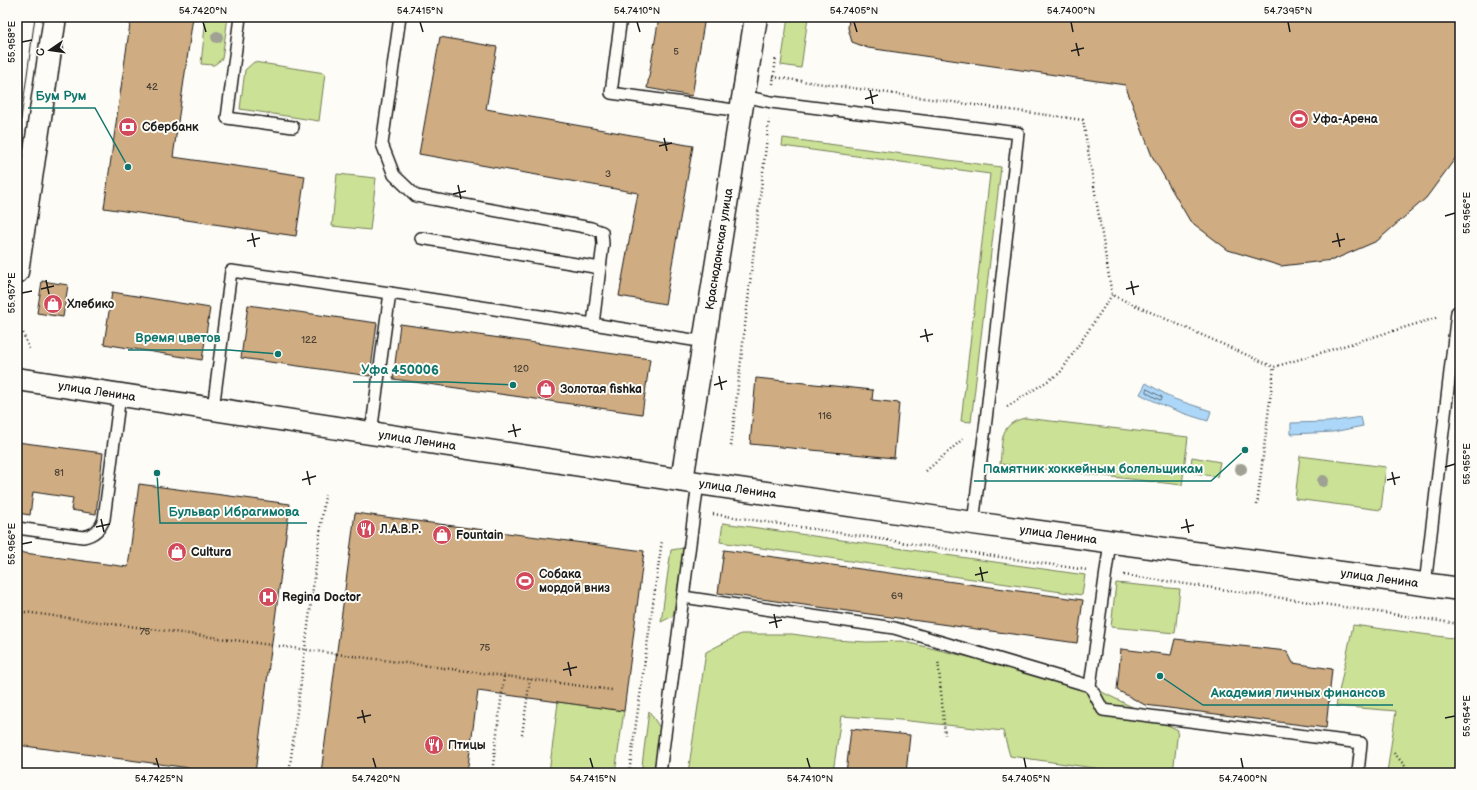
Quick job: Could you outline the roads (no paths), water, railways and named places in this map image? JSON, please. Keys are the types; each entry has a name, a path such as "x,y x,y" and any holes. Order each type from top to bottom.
{"main road":[{"path":"17,272 55,17"},
{"name":"Краснодонская улица","path":"690,482 705,342 756,17"},
{"name":"улица Ленина","path":"17,379 690,482 973,523 1460,589"}],"lane":[{"path":"240,17 227,118 293,127"},
{"path":"400,17 382,144 394,175 416,196 591,228 602,232 603,244 593,324"},
{"path":"621,17 611,93 742,104 771,102 1018,133 973,523"},
{"path":"421,238 600,268"},
{"path":"213,409 231,271 390,293 705,342"},
{"path":"371,433 390,293"},
{"path":"1425,585 1457,312"},
{"path":"17,528 83,537 89,536 99,529 104,519 120,395"},
{"path":"660,773 694,512 690,482"},
{"path":"1110,542 1090,686 1103,710 1361,743 1358,773"},
{"path":"683,597 894,628 1090,686"}],"water":[{"path":"1146,383 1174,399 1211,411 1208,421 1190,416 1140,394"},
{"path":"1361,417 1363,426 1333,432 1291,434 1291,423 1328,422"}],"tram line":[{"path":"17,148 35,17"}],"place":[{"name":"Уфа-Арена","path":"1299,119"},
{"name":"Сбербанк","path":"128,127"},
{"name":"Бум Рум","path":"128,167"},
{"name":"Хлебико","path":"53,304"},
{"name":"Время цветов","path":"278,354"},
{"name":"Уфа 450006","path":"513,385"},
{"name":"Золотая fishka","path":"546,389"},
{"name":"Памятник хоккейным болельщикам","path":"1245,450"},
{"name":"Бульвар Ибрагимова","path":"157,473"},
{"name":"Л.А.В.Р.","path":"366,529"},
{"name":"Fountain","path":"442,535"},
{"name":"Cultura","path":"177,552"},
{"name":"Собака мордой вниз","path":"525,581"},
{"name":"Regina Doctor","path":"268,597"},
{"name":"Академия личных финансов","path":"1160,676"},
{"name":"Птицы","path":"434,745"}]}
